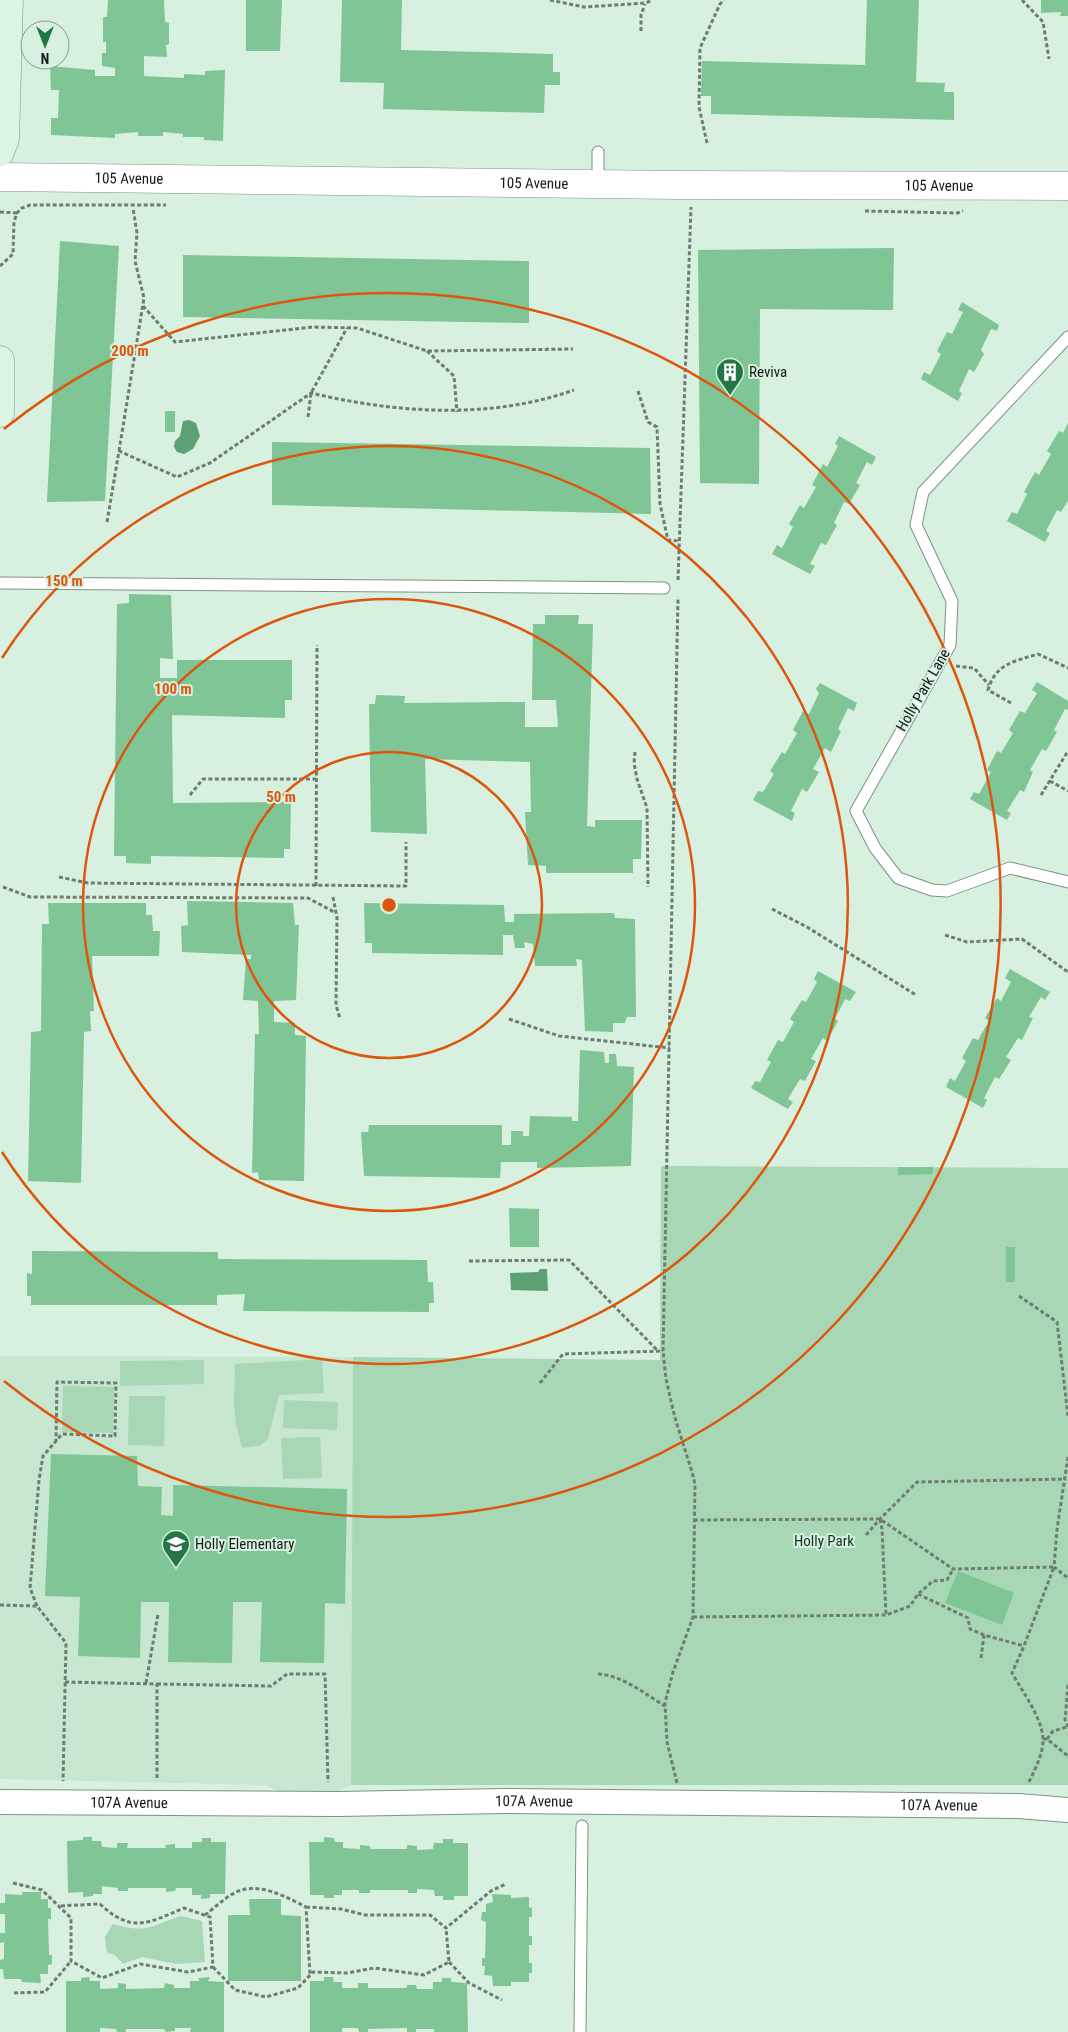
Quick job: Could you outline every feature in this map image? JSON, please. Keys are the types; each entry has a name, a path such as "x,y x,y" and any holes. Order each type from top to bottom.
{"main road":[{"path":"0,152 5,139 9,0"},
{"path":"0,360 0,413"}],"street":[{"name":"105 Avenue","path":"0,177 598,184 1068,186"},
{"name":"107A Avenue","path":"0,1802 338,1804 505,1801 1019,1806 1068,1810"}],"lane":[{"path":"598,152 598,184"},
{"name":"Holly Park Lane","path":"1068,337 923,492 916,525 952,601 950,645 856,811 874,848 898,878 932,890 947,891 1010,868 1068,882"},
{"path":"0,583 664,588"},
{"path":"580,2032 582,1826"}],"path":[{"path":"550,0 584,7 646,3 652,0"},
{"path":"707,143 699,107 700,48 720,4 724,0"},
{"path":"1022,0 1043,22 1049,59"},
{"path":"640,31 640,15 646,3"},
{"path":"678,1789 667,1742 665,1706 673,1672 692,1617 694,1484 675,1418 666,1379 663,1352 679,541 691,206"},
{"path":"107,522 144,298 135,261 137,233 133,208"},
{"path":"0,212 17,213 14,222 13,254 0,266"},
{"path":"143,306 175,342 313,327 357,328 427,351 573,349"},
{"path":"308,418 311,393 347,328"},
{"path":"427,351 454,376 456,412"},
{"path":"119,451 177,477 210,463 311,393 354,403 456,412 547,400 574,390"},
{"path":"638,391 648,422 657,427 660,504 668,540 679,541"},
{"path":"316,886 317,644"},
{"path":"1011,703 988,690 991,681 1008,663 1038,654 1068,668"},
{"path":"940,662 950,666 974,668 989,686"},
{"path":"1041,795 1068,751"},
{"path":"635,752 634,763 637,779 647,808 648,886"},
{"path":"190,795 203,779 316,779"},
{"path":"1050,781 1068,791"},
{"path":"59,877 88,883 406,886 406,842"},
{"path":"3,886 30,897 308,898 336,913"},
{"path":"333,897 336,913 336,1005 340,1019"},
{"path":"772,909 807,927 916,995"},
{"path":"945,934 967,942 1022,939 1068,972"},
{"path":"509,1019 559,1036 670,1048"},
{"path":"469,1261 569,1260 658,1352"},
{"path":"1019,1296 1058,1322 1068,1416"},
{"path":"540,1383 563,1354 663,1352"},
{"path":"56,1441 57,1382 116,1384 116,1436 62,1434 56,1441 43,1456 39,1480 30,1588 37,1606 66,1643 63,1787"},
{"path":"1068,1457 1057,1529 1054,1567 1012,1673 1038,1719 1045,1739 1068,1756"},
{"path":"866,1535 917,1482 1066,1479"},
{"path":"694,1520 880,1519 953,1569 1054,1567 1068,1578"},
{"path":"880,1519 886,1614"},
{"path":"692,1617 886,1614 910,1606 918,1594 933,1581 947,1580 953,1569"},
{"path":"918,1594 968,1618 970,1629 984,1635 1024,1646"},
{"path":"0,1605 37,1606"},
{"path":"146,1683 158,1614"},
{"path":"980,1658 984,1635"},
{"path":"65,1682 271,1686 288,1674 325,1674 328,1782"},
{"path":"598,1674 606,1674 630,1685 665,1706"},
{"path":"156,1780 157,1684"},
{"path":"1026,1790 1039,1761 1045,1739 1053,1731 1067,1724 1065,1710 1068,1685"},
{"path":"65,1714 70,1715"},
{"path":"13,1883 42,1890 71,1918 71,1961 45,1992 14,1993"},
{"path":"446,1928 491,1891 506,1884"},
{"path":"205,1915 229,1897 245,1889 266,1890 306,1907 341,1909 365,1915 430,1915 446,1928 449,1962 470,1983 502,2000"},
{"path":"58,1906 100,1904 112,1916 134,1924 152,1921 184,1908 210,1917 212,1967 235,1990 266,1998 298,1988 313,1972 347,1973 374,1968 424,1975 449,1962"},
{"path":"306,1907 310,1975"},
{"path":"71,1961 102,1978 140,1964 188,1972 212,1967"}],"shaded area":[{"path":"189,420 196,423 200,436 193,449 184,454 177,452 174,447 175,441 180,436 183,421"},
{"path":"540,1269 547,1269 548,1291 511,1290 510,1273 538,1272"},
{"name":"Holly Elementary","path":"0,1356 353,1357 351,1785 335,1792 282,1792 264,1785 0,1779"}],"green space":[{"name":"Holly Park","path":"661,1166 1068,1168 1068,1785 351,1785 353,1357 660,1360"},
{"path":"322,1359 324,1393 279,1395 268,1439 259,1446 242,1448 236,1424 234,1403 235,1364"},
{"path":"204,1360 204,1384 120,1386 120,1361"},
{"path":"63,1386 114,1387 113,1433 62,1432"},
{"path":"129,1396 165,1396 164,1446 128,1445"},
{"path":"284,1400 338,1402 337,1430 283,1428"},
{"path":"320,1437 322,1478 283,1479 281,1438"},
{"path":"181,1916 202,1921 205,1962 176,1964 142,1957 123,1964 115,1955 107,1953 105,1937 113,1924 125,1927 148,1928"}],"building":[{"path":"108,0 164,0 165,22 169,23 169,44 166,45 167,57 144,56 144,76 184,78 184,74 205,75 205,71 225,70 223,141 204,140 204,137 183,137 183,134 163,132 163,136 138,136 138,132 115,134 115,138 51,135 51,118 58,118 59,90 51,90 50,70 70,70 70,68 95,70 95,76 115,76 115,68 102,66 102,53 106,53 106,42 103,42 103,17 107,17"},
{"path":"246,0 282,0 280,51 246,51"},
{"path":"342,0 402,0 401,50 553,54 553,72 560,72 560,85 545,85 544,113 383,109 384,83 340,82"},
{"path":"867,0 919,0 916,82 945,83 944,92 954,92 954,120 711,114 711,96 701,96 702,61 865,65"},
{"path":"1041,0 1068,0 1068,16 1060,16 1061,12 1041,13"},
{"path":"60,241 119,246 105,501 47,502"},
{"name":"Reviva","path":"894,248 893,310 760,309 759,484 700,483 698,250"},
{"path":"183,255 529,261 529,323 183,317"},
{"path":"962,302 999,325 997,331 991,329 981,350 984,354 974,372 969,369 959,391 962,393 958,401 921,379 924,372 930,375 941,354 937,351 947,332 952,334 963,312 958,310"},
{"path":"165,411 175,411 175,432 165,432"},
{"path":"1068,423 1068,501 1061,512 1057,510 1046,531 1050,533 1045,542 1007,521 1012,512 1017,514 1027,494 1024,492 1035,472 1039,475 1051,454 1047,451 1059,431 1063,433"},
{"path":"839,436 876,457 872,465 867,462 856,483 860,485 849,504 844,502 834,523 837,525 826,545 821,543 810,564 815,566 810,574 772,554 777,545 782,548 793,527 789,524 800,505 804,508 816,487 812,485 823,464 827,467 838,446 835,444"},
{"path":"272,442 650,448 651,514 272,505"},
{"path":"129,594 171,595 173,659 160,658 160,678 177,678 177,660 292,660 292,700 285,700 285,718 172,715 173,803 291,802 290,849 284,849 284,858 151,856 151,864 126,863 126,856 114,856 117,604 129,603"},
{"path":"545,615 579,615 578,624 593,624 587,826 595,827 595,820 642,820 641,859 633,859 633,873 546,873 546,866 528,865 525,812 531,812 530,762 425,759 427,834 371,832 369,704 375,704 376,695 405,696 404,703 525,702 525,727 558,727 556,700 532,700 533,624 545,624"},
{"path":"1037,682 1068,701 1068,710 1065,709 1054,730 1057,732 1046,751 1042,749 1030,770 1033,772 1024,792 1020,790 1007,811 1011,813 1007,820 970,799 974,792 979,794 991,772 987,770 997,751 1001,753 1013,733 1009,730 1020,711 1025,713 1037,693 1032,690"},
{"path":"820,683 857,703 854,711 848,708 838,729 841,731 831,752 825,748 813,769 819,772 807,792 802,789 791,811 795,813 792,821 753,800 758,791 763,792 774,774 770,771 782,752 785,754 797,733 793,730 803,711 809,714 819,693 816,689"},
{"path":"187,901 293,903 295,925 299,925 296,1000 274,1001 274,1022 295,1023 295,1035 306,1036 304,1181 259,1180 258,1172 252,1173 255,1034 259,1034 258,1001 243,1000 246,959 251,959 251,955 182,952 181,926 188,925"},
{"path":"48,903 146,903 146,915 152,915 153,931 160,931 159,956 92,956 94,1011 90,1011 91,1031 84,1032 81,1183 28,1181 31,1032 41,1031 42,924 49,924"},
{"path":"364,903 504,905 505,922 514,922 514,914 614,913 615,918 635,919 636,1017 627,1017 625,1023 613,1023 613,1032 585,1031 582,960 576,959 577,966 535,966 533,944 524,942 525,948 515,948 513,935 503,935 503,955 372,953 372,943 365,943"},
{"path":"1010,969 1050,992 1045,1000 1041,997 1029,1017 1033,1018 1022,1040 1018,1038 1006,1057 1011,1060 999,1079 995,1077 984,1098 987,1100 983,1108 946,1087 950,1078 955,1081 966,1061 962,1058 973,1038 978,1040 989,1021 985,1018 997,998 1001,1001 1011,982 1005,978"},
{"path":"818,971 856,992 850,1001 845,999 835,1019 838,1021 827,1041 823,1038 811,1059 816,1061 805,1081 800,1079 788,1099 793,1102 788,1109 751,1088 755,1081 760,1082 771,1062 767,1060 778,1040 783,1042 794,1022 790,1019 802,1000 806,1002 817,982 814,979"},
{"path":"580,1050 604,1052 605,1063 609,1063 609,1054 616,1054 617,1066 634,1067 631,1166 537,1168 537,1162 501,1162 500,1178 364,1176 361,1132 368,1132 369,1125 502,1125 502,1145 511,1145 511,1131 523,1131 523,1136 529,1136 530,1116 572,1117 572,1121 578,1121"},
{"path":"898,1167 933,1167 933,1174 898,1175"},
{"path":"509,1208 539,1209 539,1247 510,1247"},
{"path":"1006,1247 1015,1247 1015,1282 1006,1282"},
{"path":"32,1251 218,1252 218,1259 427,1260 428,1282 433,1282 434,1303 429,1303 429,1312 243,1311 245,1294 217,1295 217,1305 31,1305 31,1296 27,1296 27,1273 32,1274"},
{"path":"51,1454 137,1456 138,1486 162,1487 161,1515 173,1516 173,1485 347,1489 345,1604 325,1603 324,1663 260,1662 262,1602 233,1602 232,1663 168,1662 169,1602 141,1602 140,1658 78,1656 80,1597 45,1596"},
{"path":"958,1571 1014,1593 1002,1625 945,1603"},
{"path":"83,1837 92,1837 92,1841 101,1841 102,1847 117,1848 117,1843 128,1843 127,1848 166,1848 165,1845 175,1844 175,1848 192,1848 192,1842 202,1842 202,1838 211,1838 211,1842 226,1842 225,1894 210,1894 210,1898 201,1899 201,1895 192,1895 192,1888 176,1888 175,1891 166,1892 166,1888 128,1888 128,1891 118,1891 118,1888 102,1886 102,1894 93,1894 93,1896 83,1897 83,1892 68,1893 67,1841 83,1840"},
{"path":"324,1837 334,1838 335,1842 343,1842 343,1848 360,1849 360,1845 370,1846 370,1849 407,1849 407,1845 417,1846 417,1850 433,1849 434,1843 443,1843 443,1839 453,1839 453,1843 468,1843 468,1896 454,1896 454,1900 443,1900 443,1896 435,1896 434,1890 417,1889 417,1893 408,1893 408,1890 370,1890 370,1893 359,1893 359,1890 342,1890 342,1895 334,1895 334,1898 324,1898 324,1895 310,1895 309,1842 324,1842"},
{"path":"22,1892 41,1892 41,1899 48,1899 48,1908 51,1908 51,1919 48,1919 49,1955 52,1955 52,1964 48,1965 48,1974 40,1974 41,1983 22,1982 21,1979 4,1979 3,1969 0,1969 0,1960 4,1959 4,1942 0,1943 0,1933 5,1933 5,1914 0,1914 0,1903 5,1903 5,1894 22,1895"},
{"path":"492,1894 511,1895 511,1898 529,1897 532,1917 529,1917 529,1936 532,1936 532,1945 529,1945 529,1963 532,1963 532,1973 529,1973 529,1982 511,1982 511,1986 493,1986 492,1976 484,1975 485,1966 482,1966 482,1958 485,1958 486,1922 481,1920 482,1912 486,1912 486,1904 493,1902"},
{"path":"249,1899 281,1899 281,1915 301,1916 301,1981 228,1981 228,1915 250,1915"},
{"path":"89,1977 90,1981 100,1981 100,1989 118,1988 118,1983 126,1984 126,1989 164,1988 165,1983 174,1985 174,1988 190,1988 190,1981 199,1981 199,1978 210,1977 208,1981 224,1982 224,2032 190,2032 191,2028 175,2028 175,2031 166,2032 164,2029 126,2029 126,2032 117,2032 116,2029 100,2028 100,2032 66,2032 66,1981 81,1981 81,1978"},
{"path":"324,1977 333,1977 334,1982 342,1982 342,1988 358,1988 358,1983 368,1983 368,1988 407,1988 407,1985 416,1985 417,1989 433,1989 433,1982 442,1982 442,1978 451,1978 451,1982 467,1983 468,2032 434,2032 434,2029 416,2029 416,2032 407,2032 407,2028 368,2029 368,2032 359,2032 358,2028 342,2028 342,2032 310,2032 310,1981 324,1981"}],"place":[{"name":"Reviva","path":"730,396"},
{"name":"Holly Elementary","path":"176,1568"}]}
